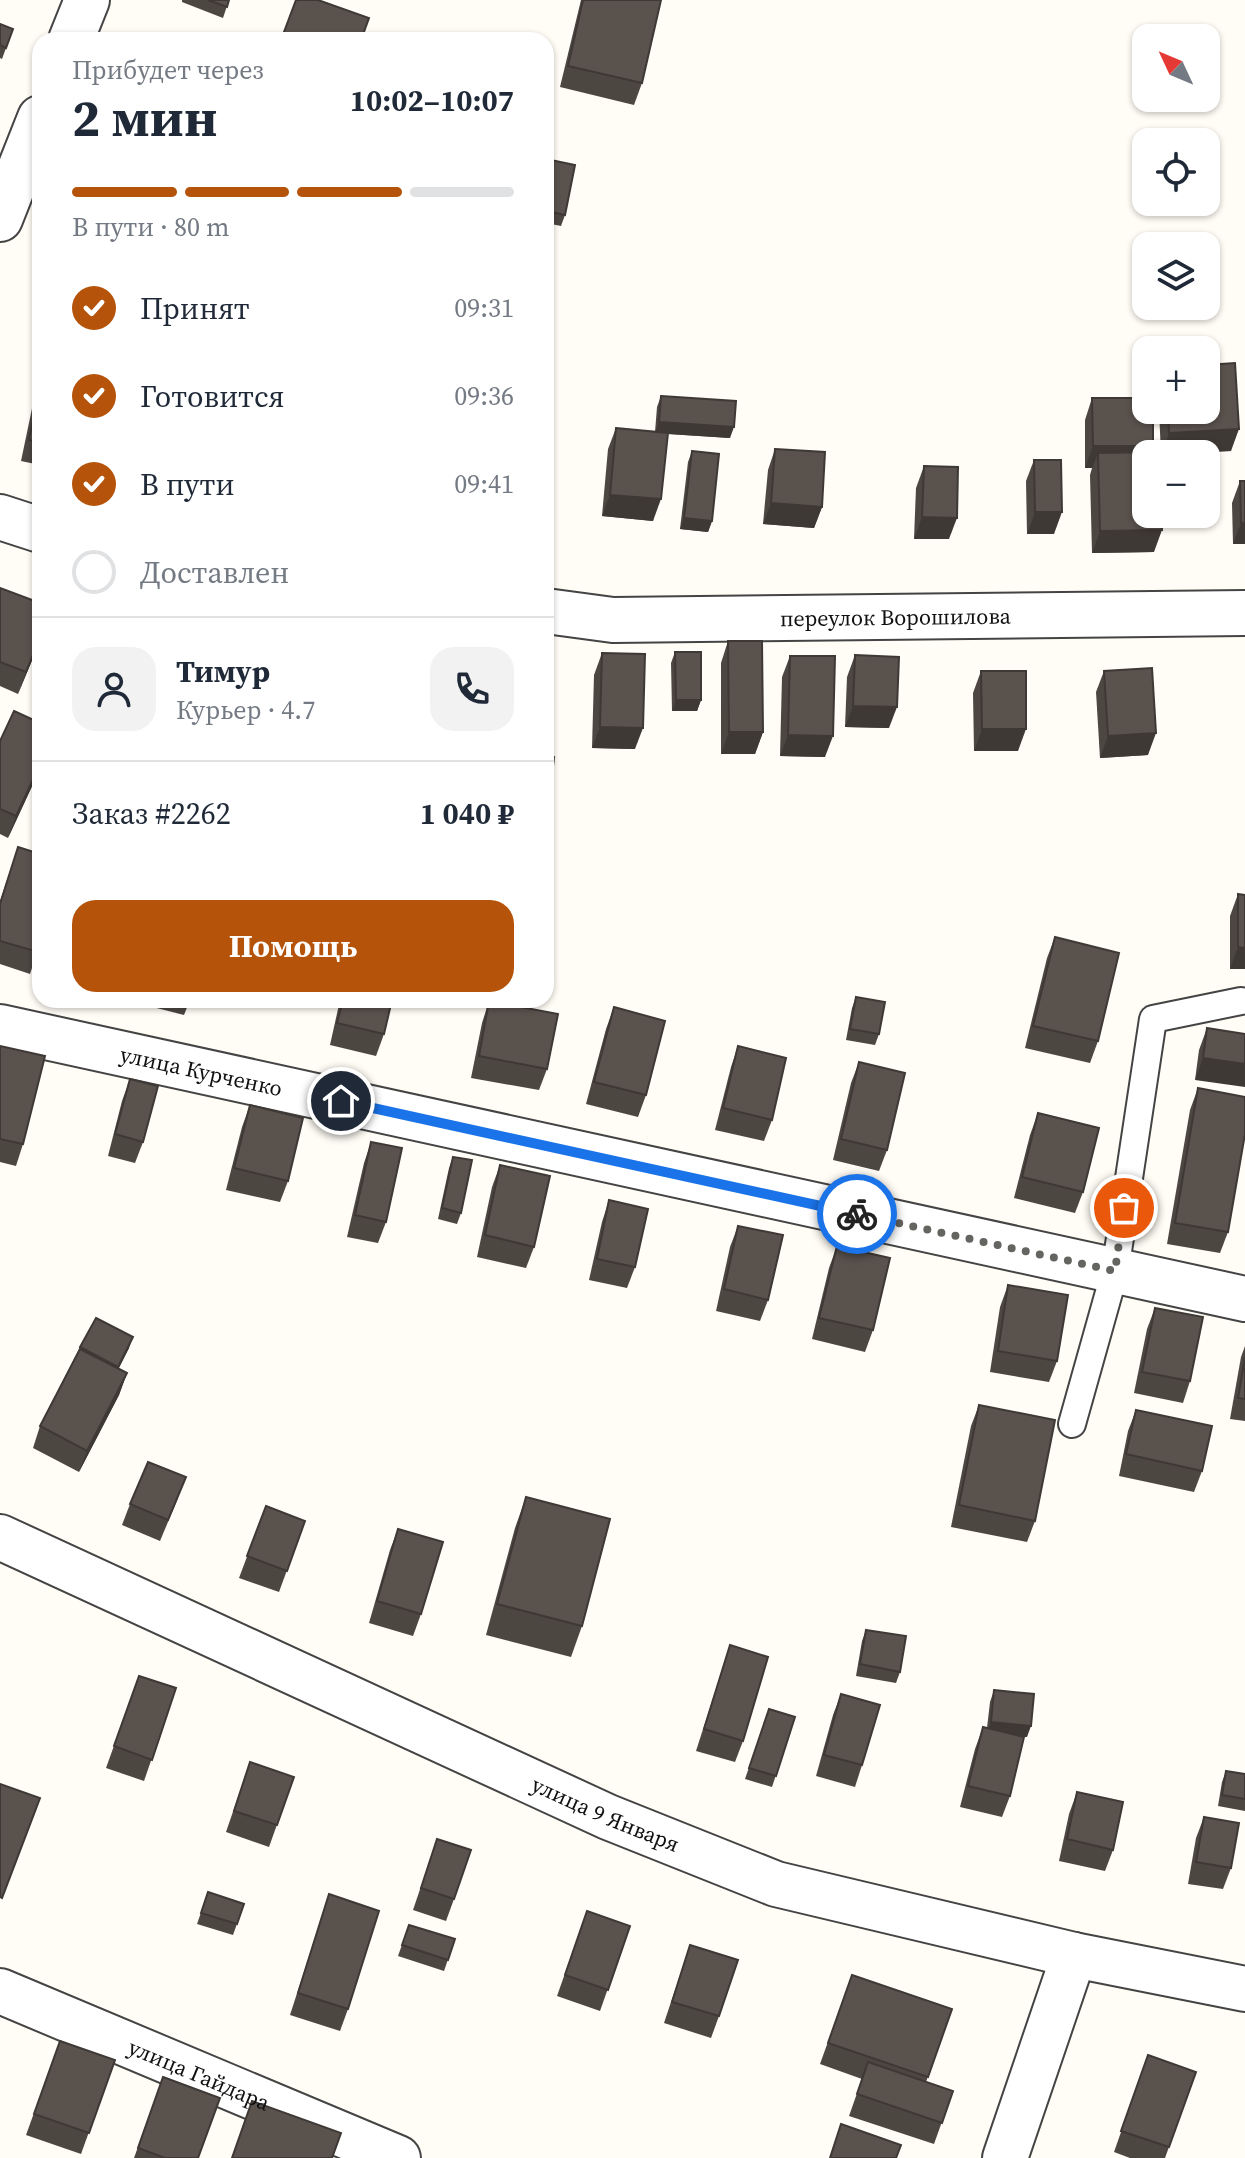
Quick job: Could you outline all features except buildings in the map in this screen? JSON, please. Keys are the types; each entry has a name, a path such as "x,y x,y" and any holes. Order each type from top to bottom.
{"street":[{"path":"74,32 87,0"},
{"path":"0,219 32,138"},
{"path":"0,517 32,527"},
{"name":"переулок Ворошилова","path":"554,612 613,620 1245,613"},
{"name":"улица Курченко","path":"0,1027 1245,1299"},
{"name":"улица 9 Января","path":"0,1537 608,1817 776,1884 1074,1955 1245,1989"},
{"path":"1005,2158 1074,1955"},
{"name":"улица Гайдара","path":"0,1991 398,2158"}],"lane":[{"path":"1072,1424 1115,1271 1153,1019 1241,1001"}],"way so far":[{"path":"857,1214 1115,1271 1124,1208"}],"route":[{"path":"341,1101 857,1214"}]}
